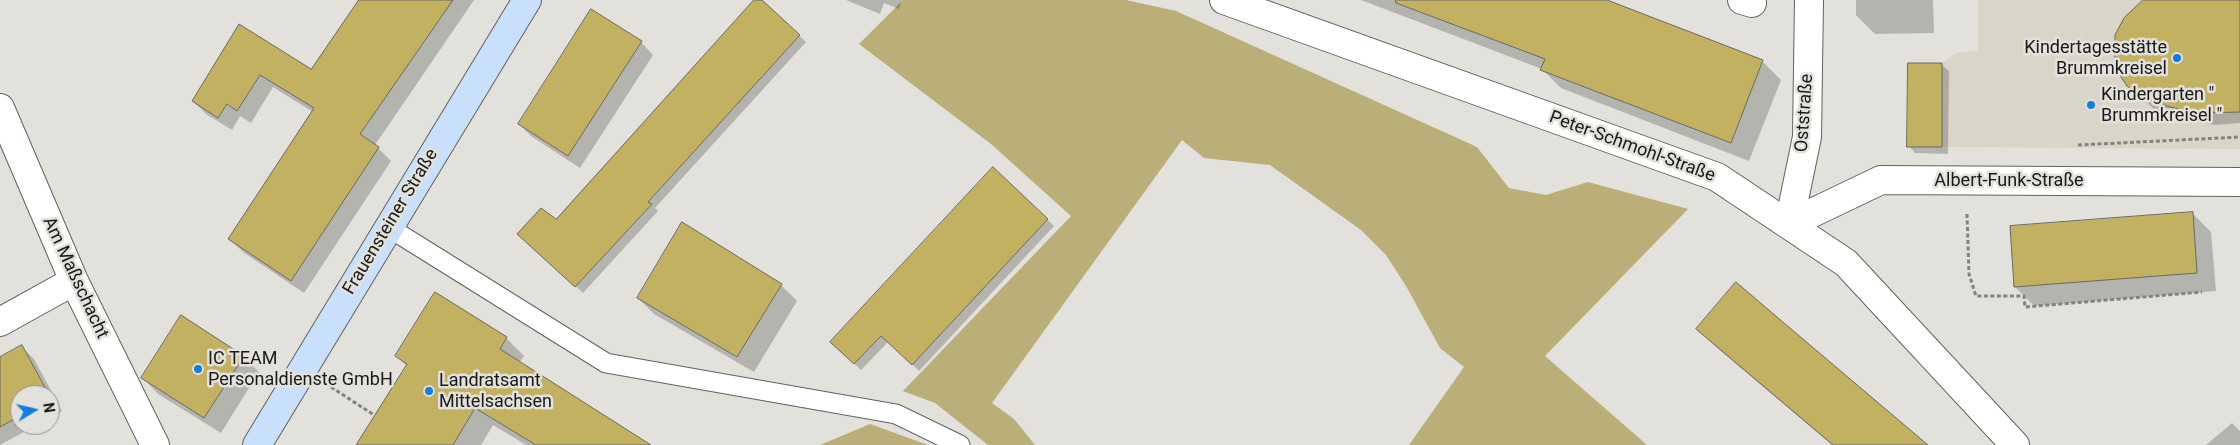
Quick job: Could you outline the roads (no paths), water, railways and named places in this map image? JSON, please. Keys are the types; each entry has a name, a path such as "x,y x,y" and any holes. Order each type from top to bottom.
{"main road":[{"name":"Frauensteiner Straße","path":"256,445 527,0"}],"street":[{"name":"Peter-Schmohl-Straße","path":"1224,0 1717,177 1846,263 2008,442"},
{"name":"Oststraße","path":"1789,224 1808,137 1809,0"},
{"name":"Am Maßschacht","path":"0,108 74,281 155,445"},
{"name":"Albert-Funk-Straße","path":"1789,224 1881,180 2240,182"},
{"path":"0,322 74,281"}],"lane":[{"path":"388,227 606,363 896,414 960,445"}],"place":[{"name":"Kindertagesstätte Brummkreisel","path":"2177,58"},
{"name":"Kindergarten \" Brummkreisel \"","path":"2091,105"},
{"name":"IC TEAM Personaldienste GmbH","path":"198,369"},
{"name":"Landratsamt Mittelsachsen","path":"429,391"}]}
